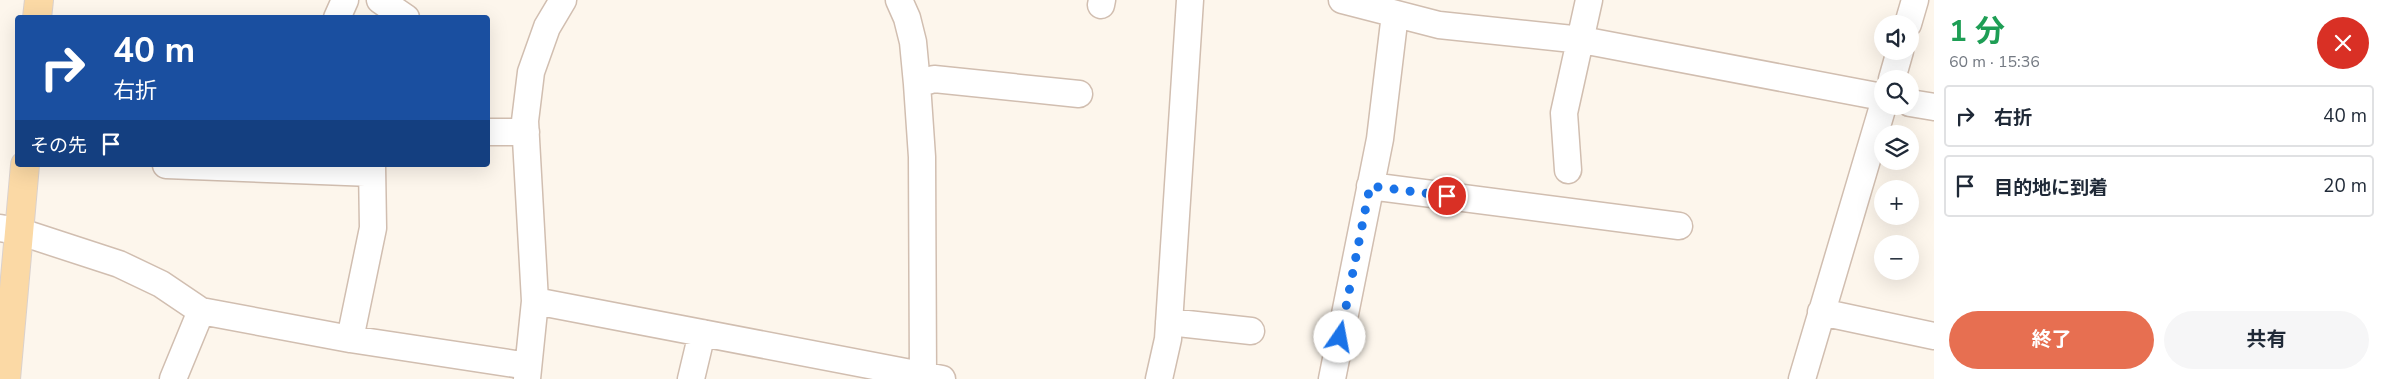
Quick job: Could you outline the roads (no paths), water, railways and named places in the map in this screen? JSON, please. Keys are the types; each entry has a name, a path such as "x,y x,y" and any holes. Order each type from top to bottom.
{"main road":[{"path":"37,15 39,0"},
{"path":"6,379 9,230 25,167"}],"street":[{"path":"338,15 345,0"},
{"path":"380,0 402,15"},
{"path":"9,230 120,264 161,284 201,311 528,372 535,301 526,132 531,72 547,27 563,0"},
{"path":"1159,379 1168,339 1190,0"},
{"path":"1568,170 1564,113 1582,40 1589,0"},
{"path":"1911,15 1915,0"},
{"path":"1353,1 1439,25 1582,40 1874,95"},
{"path":"535,301 930,378 922,157 917,84 906,6"},
{"path":"1332,379 1380,139 1395,14"},
{"path":"917,84 934,79 1079,94"},
{"path":"1919,104 1934,107"},
{"path":"1802,379 1880,115"},
{"path":"490,132 526,132"},
{"path":"269,167 372,169 373,228 350,339"},
{"path":"1370,186 1679,226"},
{"path":"173,379 201,311"},
{"path":"1822,312 1934,336"},
{"path":"1169,322 1251,331"},
{"path":"690,379 702,333"}]}
